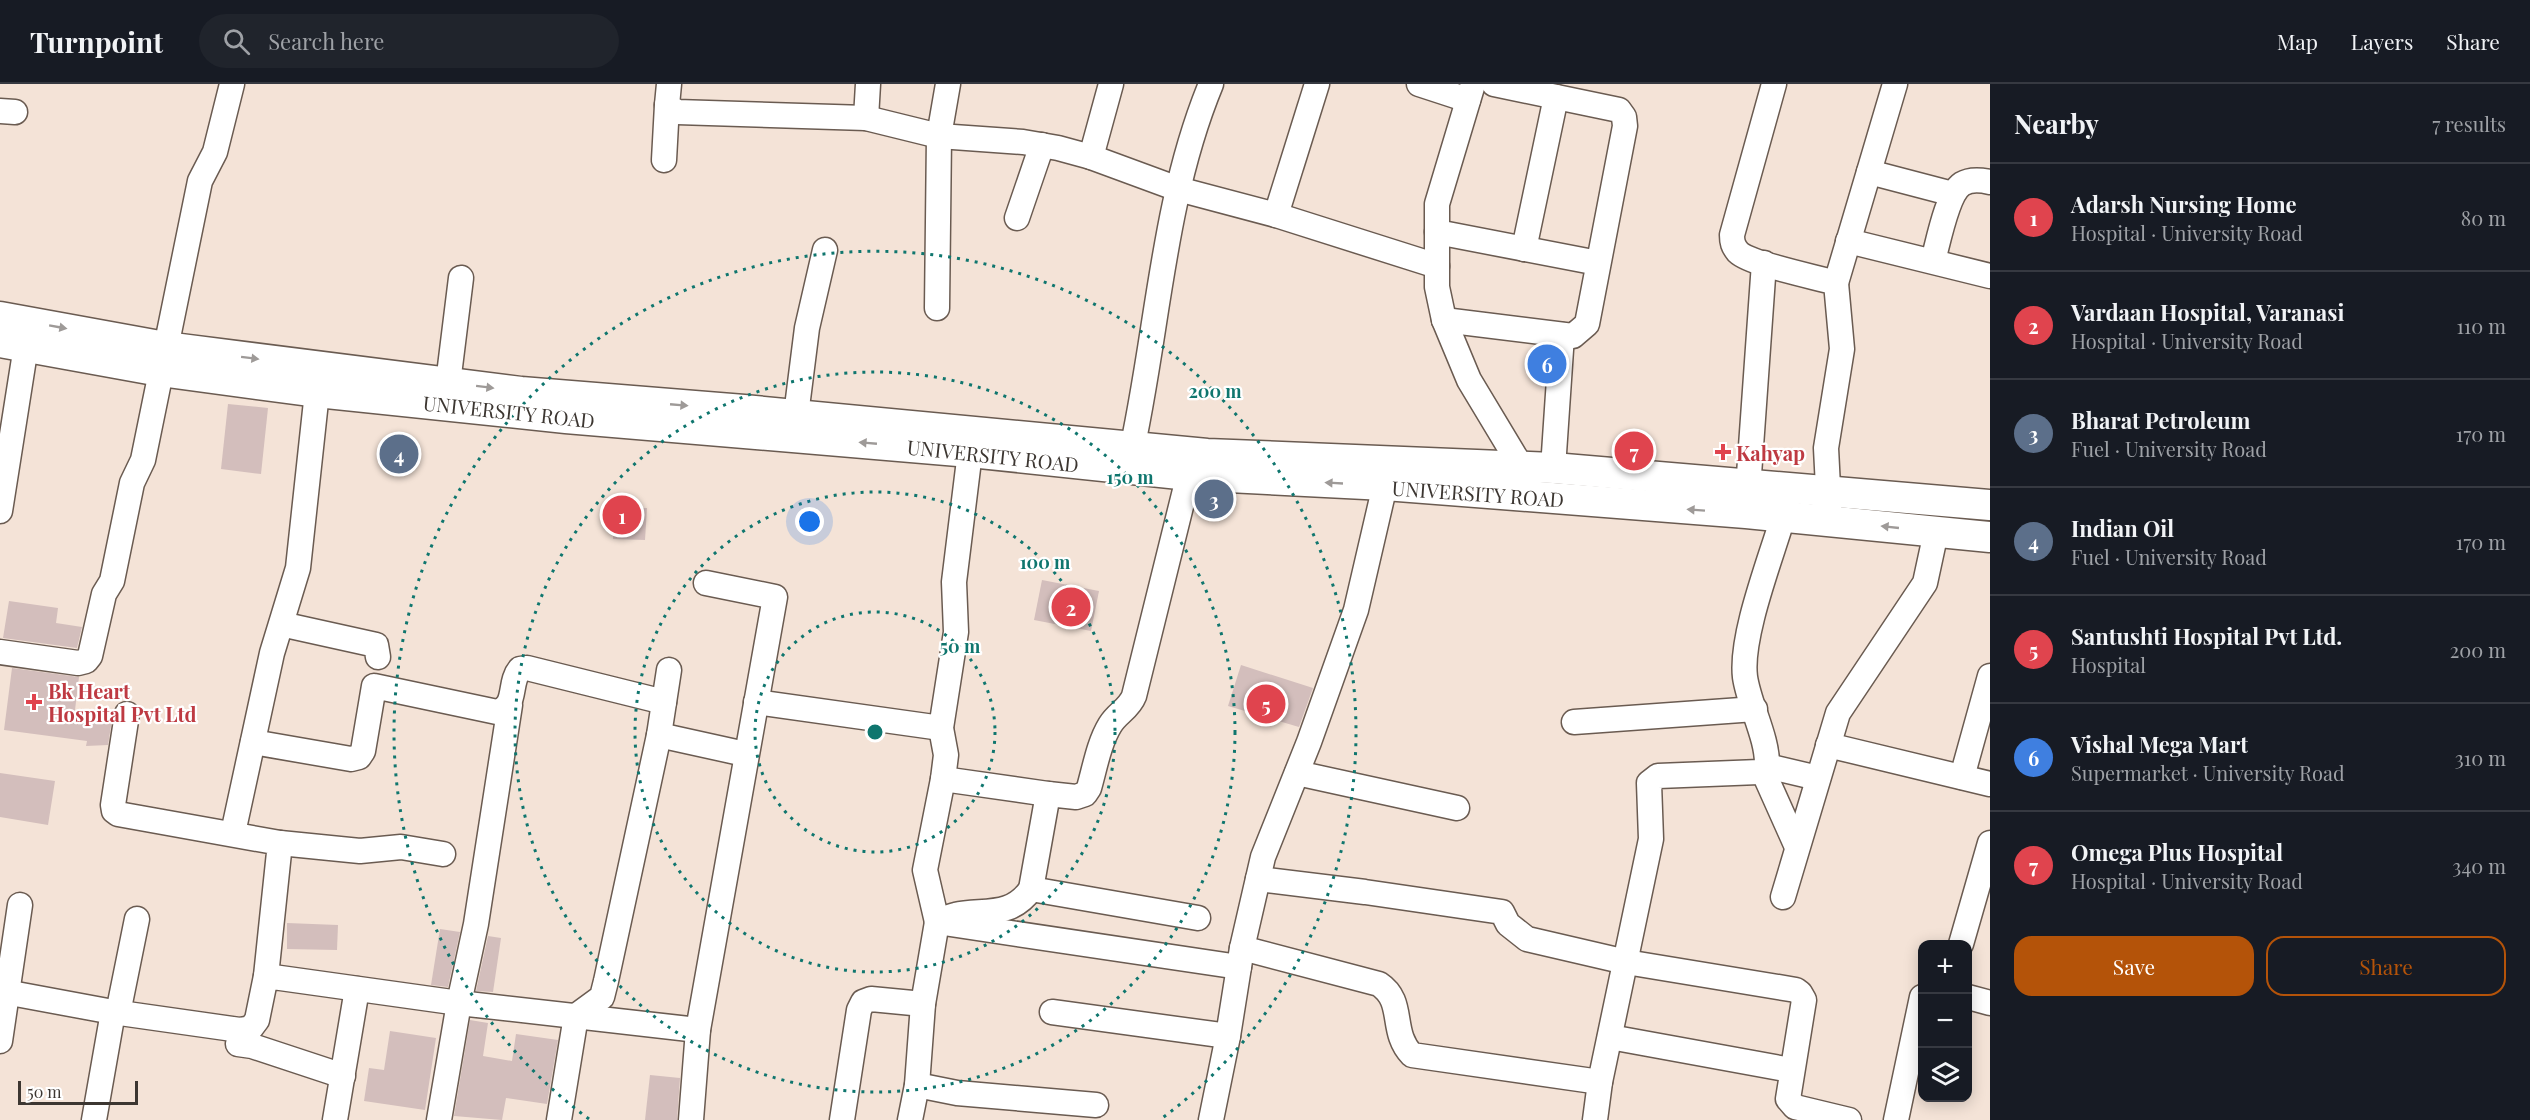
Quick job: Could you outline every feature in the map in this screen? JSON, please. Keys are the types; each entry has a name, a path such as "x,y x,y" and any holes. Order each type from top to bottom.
{"main road":[{"path":"0,317 162,359 395,388 448,383 521,392 796,415 1130,458"},
{"name":"UNIVERSITY ROAD","path":"13,344 162,359 317,392 395,388 566,418 970,452 1130,458 1385,486 1746,513 1990,537"},
{"path":"1191,464 1553,468 1990,505"}],"street":[{"path":"0,652 78,663 86,661 90,656 104,594 112,581 132,483 143,460 200,181 215,152 232,84"},
{"path":"866,118 868,84"},
{"path":"937,308 939,136 948,84"},
{"path":"1091,157 1112,84"},
{"path":"1130,458 1178,189 1211,84"},
{"path":"1276,215 1317,84"},
{"path":"1419,84 1471,92 1437,204 1437,287 1444,321 1468,380 1541,498"},
{"path":"1444,321 1573,336 1587,324 1619,164 1625,126 1624,117 1619,110 1494,84"},
{"path":"1774,84 1732,235 1732,245 1740,254 1764,263 1836,283"},
{"path":"1830,521 1826,448 1842,349 1836,283 1895,84"},
{"path":"668,95 677,112 866,118 939,136 1042,145 1091,157 1178,189 1276,215 1437,266"},
{"path":"664,160 668,95"},
{"path":"1524,249 1556,97"},
{"path":"1017,218 1042,145"},
{"path":"1869,172 1953,194"},
{"path":"1933,261 1953,194 1962,184 1974,180 1990,182"},
{"path":"1437,232 1598,263"},
{"path":"1848,241 1990,276"},
{"path":"796,415 807,328 825,250"},
{"path":"1746,513 1764,263"},
{"path":"448,383 461,278"},
{"path":"1553,468 1562,335"},
{"path":"0,511 13,344"},
{"path":"233,833 272,653 298,568 317,392"},
{"path":"910,1120 917,1085 923,1004 937,922 925,870 946,755 941,728 956,632 954,582 970,452"},
{"path":"943,779 1048,795 1076,797 1084,795 1089,788 1106,731 1130,705 1191,464"},
{"path":"1211,1120 1228,1036 1240,957 1263,857 1297,773 1356,609 1385,486"},
{"path":"1783,517 1755,610 1744,662 1765,768 1797,847"},
{"path":"1783,897 1838,713 1925,583 1936,532"},
{"path":"691,1120 698,1030 745,754 775,597 706,583"},
{"path":"290,626 376,645 378,657"},
{"path":"253,742 351,759 359,758 363,751 382,632"},
{"path":"439,1120 459,1003 476,924 516,674 520,669 527,668 664,702"},
{"path":"559,1120 576,1016 602,997 606,981 659,735 669,670"},
{"path":"1962,777 1990,676"},
{"path":"374,686 497,712 505,710 510,705"},
{"path":"756,702 941,728"},
{"path":"1574,722 1755,709"},
{"path":"127,714 112,805 118,814 280,843 360,851 401,847 443,854"},
{"path":"659,735 745,754"},
{"path":"1828,745 1990,784"},
{"path":"1595,1120 1600,1082 1651,839 1648,786 1651,780 1658,776 1765,768 1818,778"},
{"path":"1297,773 1457,808"},
{"path":"937,922 954,915 997,912 1026,896 1031,889 1048,795"},
{"path":"4,992 115,1012 240,1030 251,1028 256,1020 266,976 280,843"},
{"path":"1963,940 1983,894 1990,843"},
{"path":"1258,879 1502,912 1508,924 1527,939 1626,962 1800,993 1804,1000 1788,1095 1792,1105 1849,1120"},
{"path":"1031,889 1198,918"},
{"path":"0,1041 4,992 20,905"},
{"path":"94,1120 115,1012 137,919"},
{"path":"937,922 1240,957 1379,984 1388,990 1394,1000 1400,1037 1412,1055 1600,1082"},
{"path":"266,976 459,1003 698,1030"},
{"path":"335,1120 357,988"},
{"path":"1972,997 1990,1003"},
{"path":"842,1120 859,1010 863,1002 871,999 923,1004"},
{"path":"1052,1012 1228,1036"},
{"path":"1896,1120 1918,1020"},
{"path":"1610,1037 1791,1071"},
{"path":"238,1044 252,1046 343,1076"},
{"path":"917,1085 957,1093 1096,1105"}],"building":[{"path":"1538,347 1547,350 1545,376 1541,377"},
{"path":"228,404 268,408 261,474 221,469"},
{"path":"615,507 647,508 645,540 613,539"},
{"path":"1042,580 1099,591 1091,631 1034,620"},
{"path":"9,601 58,608 56,623 82,627 77,648 3,638"},
{"path":"1241,665 1313,688 1299,727 1228,706"},
{"path":"12,668 79,677 75,710 113,713 108,745 86,746 87,741 4,730"},
{"path":"0,773 55,781 48,825 0,817"},
{"path":"287,923 338,925 337,950 287,949"},
{"path":"440,929 460,932 448,987 431,985"},
{"path":"488,936 501,938 493,992 476,991"},
{"path":"470,1020 488,1023 483,1056 512,1061 516,1034 558,1040 547,1104 506,1098 502,1120 454,1116"},
{"path":"390,1031 436,1038 425,1110 364,1101 369,1068 384,1070"},
{"path":"650,1075 680,1078 677,1120 645,1120"}],"place":[{"name":"Vishal Mega Mart","path":"1547,364"},
{"name":"Omega Plus Hospital","path":"1634,451"},
{"name":"Kahyap","path":"1723,452"},
{"name":"Indian Oil","path":"399,454"},
{"name":"Bharat Petroleum","path":"1214,499"},
{"name":"Adarsh Nursing Home","path":"622,515"},
{"name":"Vardaan Hospital, Varanasi","path":"1071,607"},
{"name":"Bk Heart Hospital Pvt Ltd","path":"34,702"},
{"name":"Santushti Hospital Pvt Ltd.","path":"1266,704"}]}
